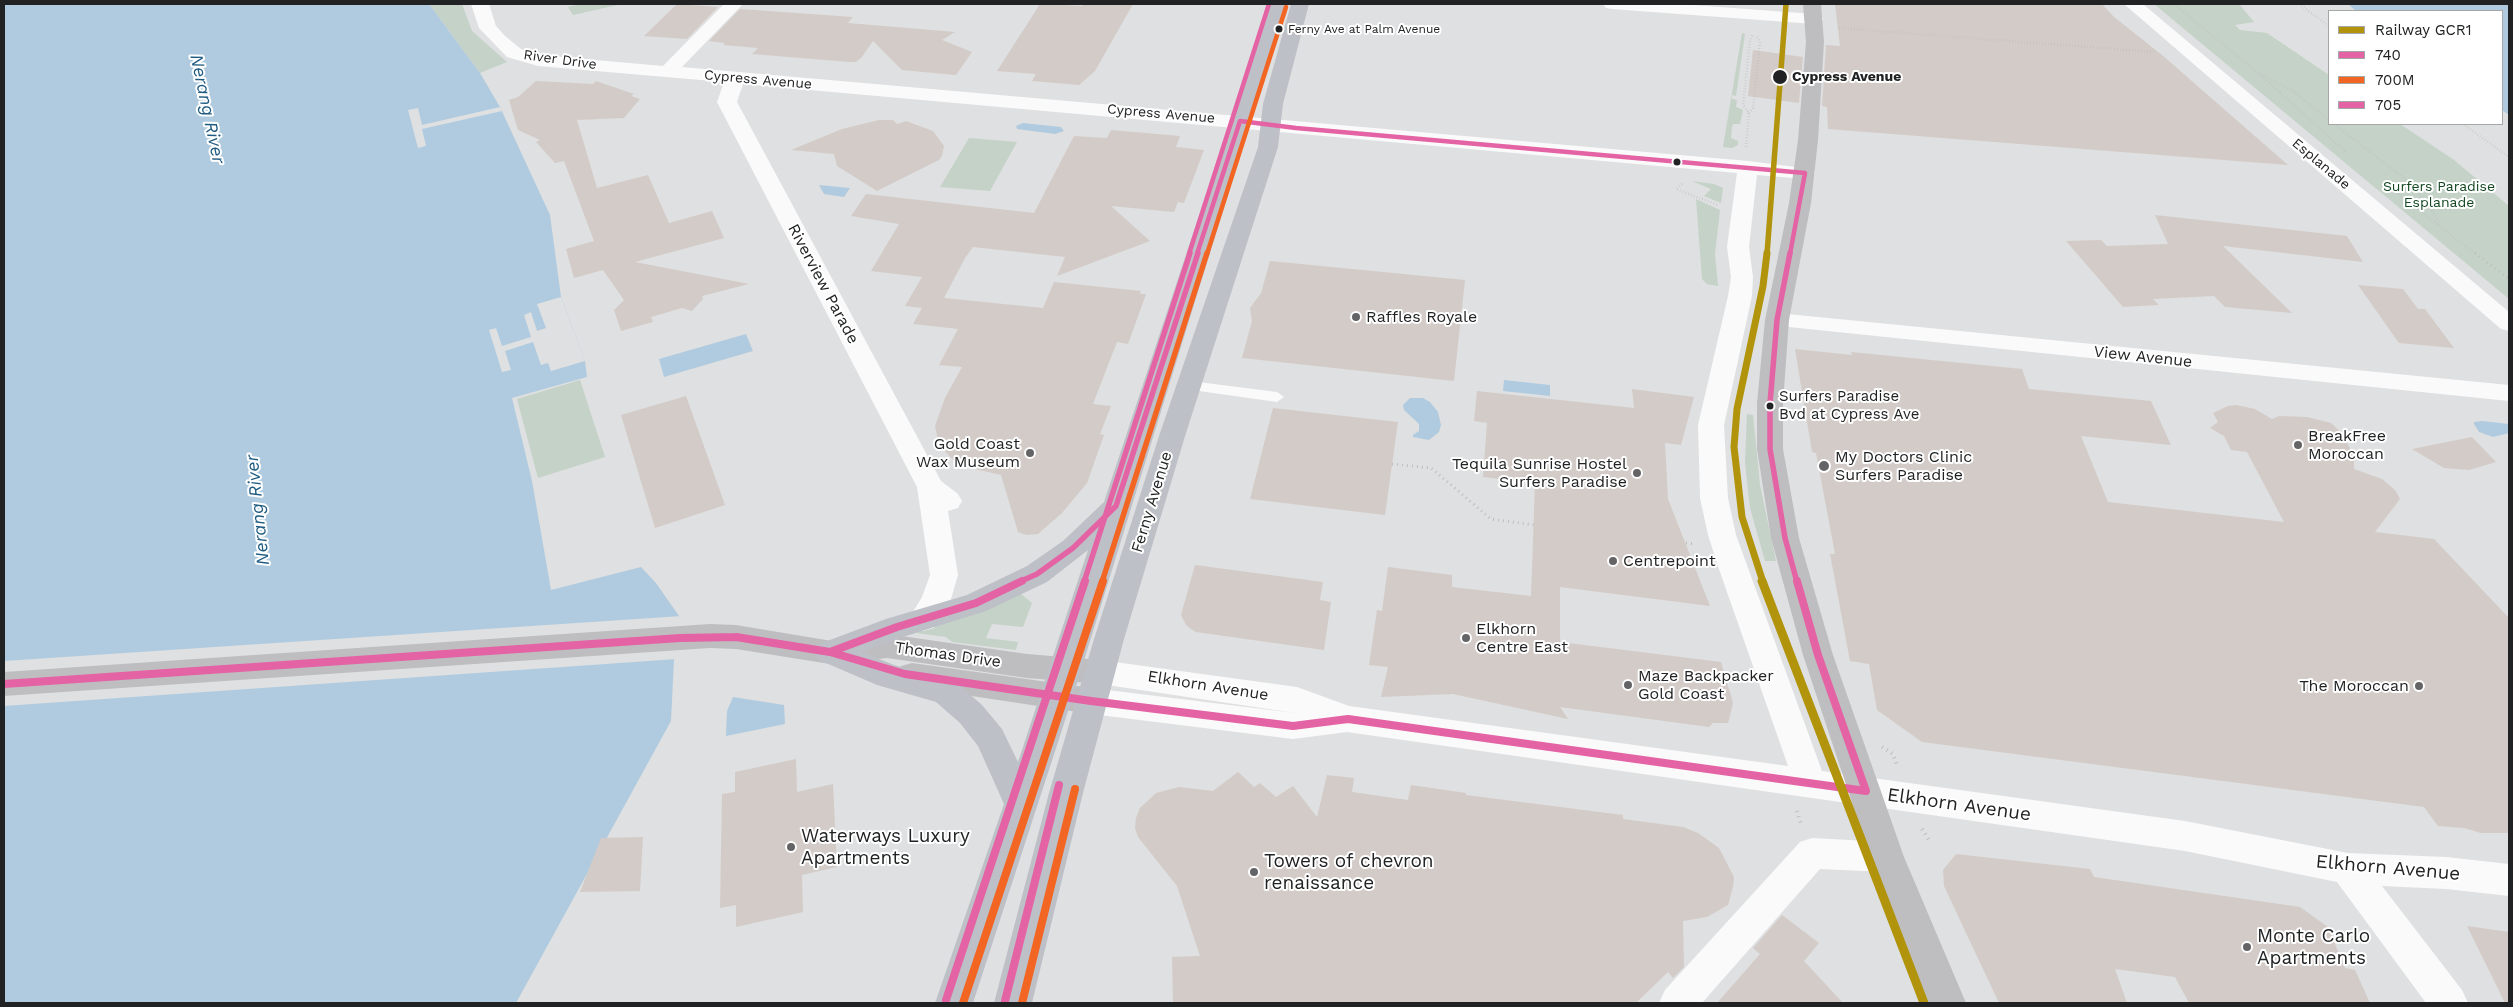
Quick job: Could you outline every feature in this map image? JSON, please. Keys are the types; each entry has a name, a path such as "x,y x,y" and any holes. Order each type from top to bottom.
{"highway":[{"name":"Ferny Avenue","path":"1021,805 1278,4"},
{"name":"Ferny Avenue","path":"1013,1003 1066,793 1096,687 1173,433 1268,147 1274,104 1300,4"},
{"path":"830,652 976,603 1037,574 1072,548 1116,506"},
{"path":"830,652 888,676 946,692 971,714 991,738 1021,805 954,1003"}],"street":[{"name":"River Drive","path":"480,4 488,28 514,53 547,61 667,72"},
{"path":"667,72 734,4"},
{"path":"1612,4 1813,12 1815,42 1804,172 1777,320 1770,403 1770,448 1785,538 1818,655 1887,857 1947,1003"},
{"name":"Esplanade","path":"2133,4 2509,324"},
{"name":"Cypress Avenue","path":"667,72 1272,124 1746,161 1804,172"},
{"name":"Riverview Parade","path":"735,78 727,102 940,494 944,575 936,599 924,620"},
{"path":"1746,161 1738,247 1742,277 1740,296 1711,425 1714,498 1722,535 1734,572 1810,783"},
{"name":"View Avenue","path":"1777,320 2509,393"},
{"name":"Thomas Drive","path":"4,684 680,638 736,637 830,652 905,674 1061,683"},
{"name":"Elkhorn Avenue","path":"1061,683 1096,687 1293,726 1348,719 2185,836 2348,869 2446,873 2509,880"},
{"path":"1678,1003 1812,853 1887,857"},
{"path":"2348,869 2449,1003"}],"lane":[{"path":"1190,386 1277,397"}],"path":[{"path":"2174,4 2258,73 2348,154"},
{"path":"2299,4 2328,25"},
{"path":"1749,113 1742,105 1750,40 1755,28"},
{"path":"1832,28 2156,52"},
{"path":"1746,161 1749,113 1753,108 1760,42 1754,33"},
{"path":"2258,73 2292,90 2328,119"},
{"path":"2335,125 2410,183 2429,205 2443,228"},
{"path":"2464,125 2509,157"},
{"path":"2384,183 2509,279"},
{"path":"1676,190 1726,208"},
{"path":"1392,464 1431,468 1491,519 1534,525"}],"green space":[{"path":"429,4 462,4 472,31 507,62 480,73"},
{"path":"581,4 622,4 573,15 568,7"},
{"name":"Surfers Paradise Esplanade","path":"2154,4 2239,4 2254,22 2235,25 2240,30 2267,33 2328,74 2328,125 2402,125 2454,160 2509,206 2509,299"},
{"path":"1742,33 1745,34 1736,96 1732,95 1732,99 1737,100 1736,107 1743,110 1740,124 1733,124 1732,127 1731,138 1738,141 1738,145 1732,148 1723,147"},
{"path":"969,138 1017,142 990,191 940,187"},
{"path":"1692,181 1714,184 1723,188 1721,203 1704,196 1711,189"},
{"path":"1696,199 1720,210 1715,254 1718,286 1707,284 1702,279"},
{"path":"580,380 605,457 538,478 517,399"},
{"path":"1747,414 1753,415 1760,485 1776,561 1765,561 1750,508 1745,463"},
{"path":"1020,593 1032,603 1023,627 992,624 986,638 1018,642 1016,650 952,642 946,637 916,633"}],"water":[{"name":"Nerang River","path":"4,4 429,4 480,73 500,107 550,215 561,297 585,361 587,377 512,398 532,481 551,590 641,567 656,583 679,616 680,638 674,659 671,721 516,1003 4,1003"},
{"path":"2348,4 2509,4 2509,115 2503,111 2503,10 2355,10"},
{"path":"1023,123 1061,127 1064,131 1055,134 1017,129 1016,126"},
{"path":"819,185 850,188 844,197 824,194"},
{"path":"746,334 753,351 664,377 659,359"},
{"path":"1504,380 1550,385 1550,396 1503,391"},
{"path":"1410,398 1423,398 1430,402 1438,412 1441,425 1439,432 1429,440 1413,437 1419,431 1419,424 1404,410 1403,405"},
{"path":"2474,422 2509,424 2509,433 2493,437 2479,432"},
{"path":"733,697 784,705 785,724 726,736 727,711"}],"pier":[{"path":"500,107 502,111 422,129 426,146 418,148 408,110 418,108 422,125"},
{"path":"561,297 585,361 551,371 548,363 541,365 533,342 505,351 511,370 502,372 489,330 496,328 502,346 531,337 524,315 531,312 537,331 546,328 537,304"},
{"path":"682,616 682,638 677,659 4,706 4,661"}],"building":[{"path":"677,4 718,7 687,39 644,36"},
{"path":"1040,4 1082,6 1084,4 1133,4 1095,71 1079,85 1032,81 1036,74 997,71"},
{"path":"1835,4 2102,4 2114,17 2162,55 2288,165 1828,129 1827,107 1822,106 1826,45 1840,46"},
{"path":"740,9 853,17 848,23 955,32 942,40 972,52 956,75 902,70 873,41 861,58 856,62 849,62 752,54 758,48 723,45 725,43 709,41"},
{"path":"1753,50 1803,57 1799,103 1748,96"},
{"path":"536,81 593,84 596,81 634,94 631,96 640,99 624,118 577,120 597,188 648,175 669,223 712,211 724,238 635,262 749,284 702,296 703,299 692,311 682,308 651,317 653,322 621,331 614,310 624,300 603,270 574,278 566,249 594,241 564,161 555,163 536,142 540,140 518,130 509,100 518,97"},
{"path":"879,120 893,120 897,124 906,121 933,131 944,146 942,156 939,160 877,191 837,166 834,154 791,150 842,129"},
{"path":"1111,130 1180,136 1176,147 1204,150 1184,203 1178,202 1174,212 1111,206 1150,241 1057,276 1065,257 973,247 965,258 944,298 1043,308 1054,282 1141,291 1140,294 1146,294 1128,344 1117,342 1093,404 1111,406 1100,434 1104,435 1087,483 1062,513 1038,534 1026,535 1018,532 1001,475 966,467 955,462 939,445 935,426 945,398 962,367 939,365 958,329 913,324 922,308 905,306 922,277 871,271 899,224 851,216 866,194 1034,213 1074,136 1107,138"},
{"path":"2155,215 2347,236 2363,262 2223,246 2292,313 2225,307 2214,296 2153,299 2159,305 2123,307 2066,241 2101,240 2107,246 2168,244"},
{"name":"Raffles Royale","path":"1270,261 1465,280 1454,381 1242,358 1252,321 1250,308 1261,293"},
{"path":"2358,285 2403,289 2418,309 2425,309 2454,348 2399,343"},
{"path":"1795,349 1852,355 1851,352 2022,369 2029,389 2151,401 2171,445 2081,436 2108,502 2284,522 2247,452 2231,450 2224,436 2210,428 2218,422 2213,413 2228,406 2236,405 2255,409 2272,419 2279,416 2307,417 2331,423 2347,438 2347,443 2354,456 2354,469 2382,479 2395,490 2400,499 2375,532 2434,539 2509,618 2509,833 2481,833 2464,828 2438,826 2424,807 1922,742 1877,710 1869,664 1850,661 1830,554 1835,554 1816,453 1812,452"},
{"path":"1632,389 1694,397 1681,445 1665,443 1668,499 1710,606 1560,587 1560,642 1721,662 1733,703 1728,723 1713,723 1709,727 1560,707 1568,719 1453,694 1381,697 1388,667 1369,665 1377,610 1382,611 1388,567 1452,575 1452,587 1531,596 1535,483 1483,477 1487,423 1474,421 1477,391 1634,408"},
{"path":"686,396 725,505 655,528 621,415"},
{"path":"1273,408 1398,422 1385,515 1250,499"},
{"path":"2472,437 2496,462 2469,470 2444,468 2412,449"},
{"path":"1195,565 1323,582 1320,600 1331,602 1324,650 1196,632 1191,629 1186,625 1181,615"},
{"name":"Waterways Luxury Apartments","path":"796,759 797,792 833,784 837,867 802,875 803,912 736,927 736,905 720,908 722,794 735,792 735,772"},
{"path":"1238,772 1254,787 1260,783 1276,797 1293,786 1317,817 1327,775 1354,778 1352,792 1408,800 1411,785 1466,793 1466,795 1623,815 1623,819 1683,827 1698,833 1719,848 1734,877 1733,887 1728,905 1707,917 1683,921 1684,967 1673,978 1668,972 1636,1003 1173,1003 1172,957 1200,956 1177,886 1138,837 1135,828 1136,818 1140,808 1156,793 1179,787 1213,791"},
{"path":"643,837 640,891 580,892 601,838"},
{"path":"1956,854 2090,869 2094,877 2300,907 2328,927 2345,968 2355,970 2370,1003 2189,1003 2175,977 2115,969 2127,1003 1999,1003 1944,886 1943,870"},
{"path":"1782,915 1819,943 1804,961 1843,1003 1717,1003 1760,954 1753,948"},
{"path":"2467,926 2509,932 2509,1003 2505,1003"}],"rail line":[{"name":"GCR1","path":"1786,4 1767,254 1763,286 1737,409 1734,447 1736,476 1742,517 1765,589 1924,1003"}],"transit line":[{"name":"705","path":"946,1000 1049,693 1269,4"},
{"name":"700M","path":"963,1003 1065,699 1286,7"},
{"name":"740","path":"1240,121 1296,128 1805,173 1777,320 1770,403 1770,449 1785,538 1795,575 1818,655 1866,791 1348,719 1293,726 1091,701 905,674 830,652 897,627 976,603 1037,574 1073,548 1116,506 1240,121"},
{"name":"740","path":"680,638 736,637"},
{"name":"740","path":"680,638 736,637"},
{"name":"740","path":"736,637 830,652"},
{"name":"740","path":"4,684 680,638"},
{"name":"705","path":"1005,1001 1059,785"},
{"name":"700M","path":"1022,1003 1075,789"}],"place":[{"name":"Ferny Ave at Palm Avenue","path":"1279,29"},
{"name":"Cypress Avenue","path":"1780,77"},
{"name":"Raffles Royale","path":"1356,317"},
{"name":"Surfers Paradise Bvd at Cypress Ave","path":"1770,406"},
{"name":"BreakFree Moroccan","path":"2298,445"},
{"name":"Gold Coast Wax Museum","path":"1030,453"},
{"name":"My Doctors Clinic Surfers Paradise","path":"1824,466"},
{"name":"Tequila Sunrise Hostel Surfers Paradise","path":"1637,473"},
{"name":"Centrepoint","path":"1613,561"},
{"name":"Elkhorn Centre East","path":"1466,638"},
{"name":"Maze Backpacker Gold Coast","path":"1628,685"},
{"name":"The Moroccan","path":"2419,686"},
{"name":"Waterways Luxury Apartments","path":"791,847"},
{"name":"Towers of chevron renaissance","path":"1254,872"},
{"name":"Monte Carlo Apartments","path":"2247,947"}]}
